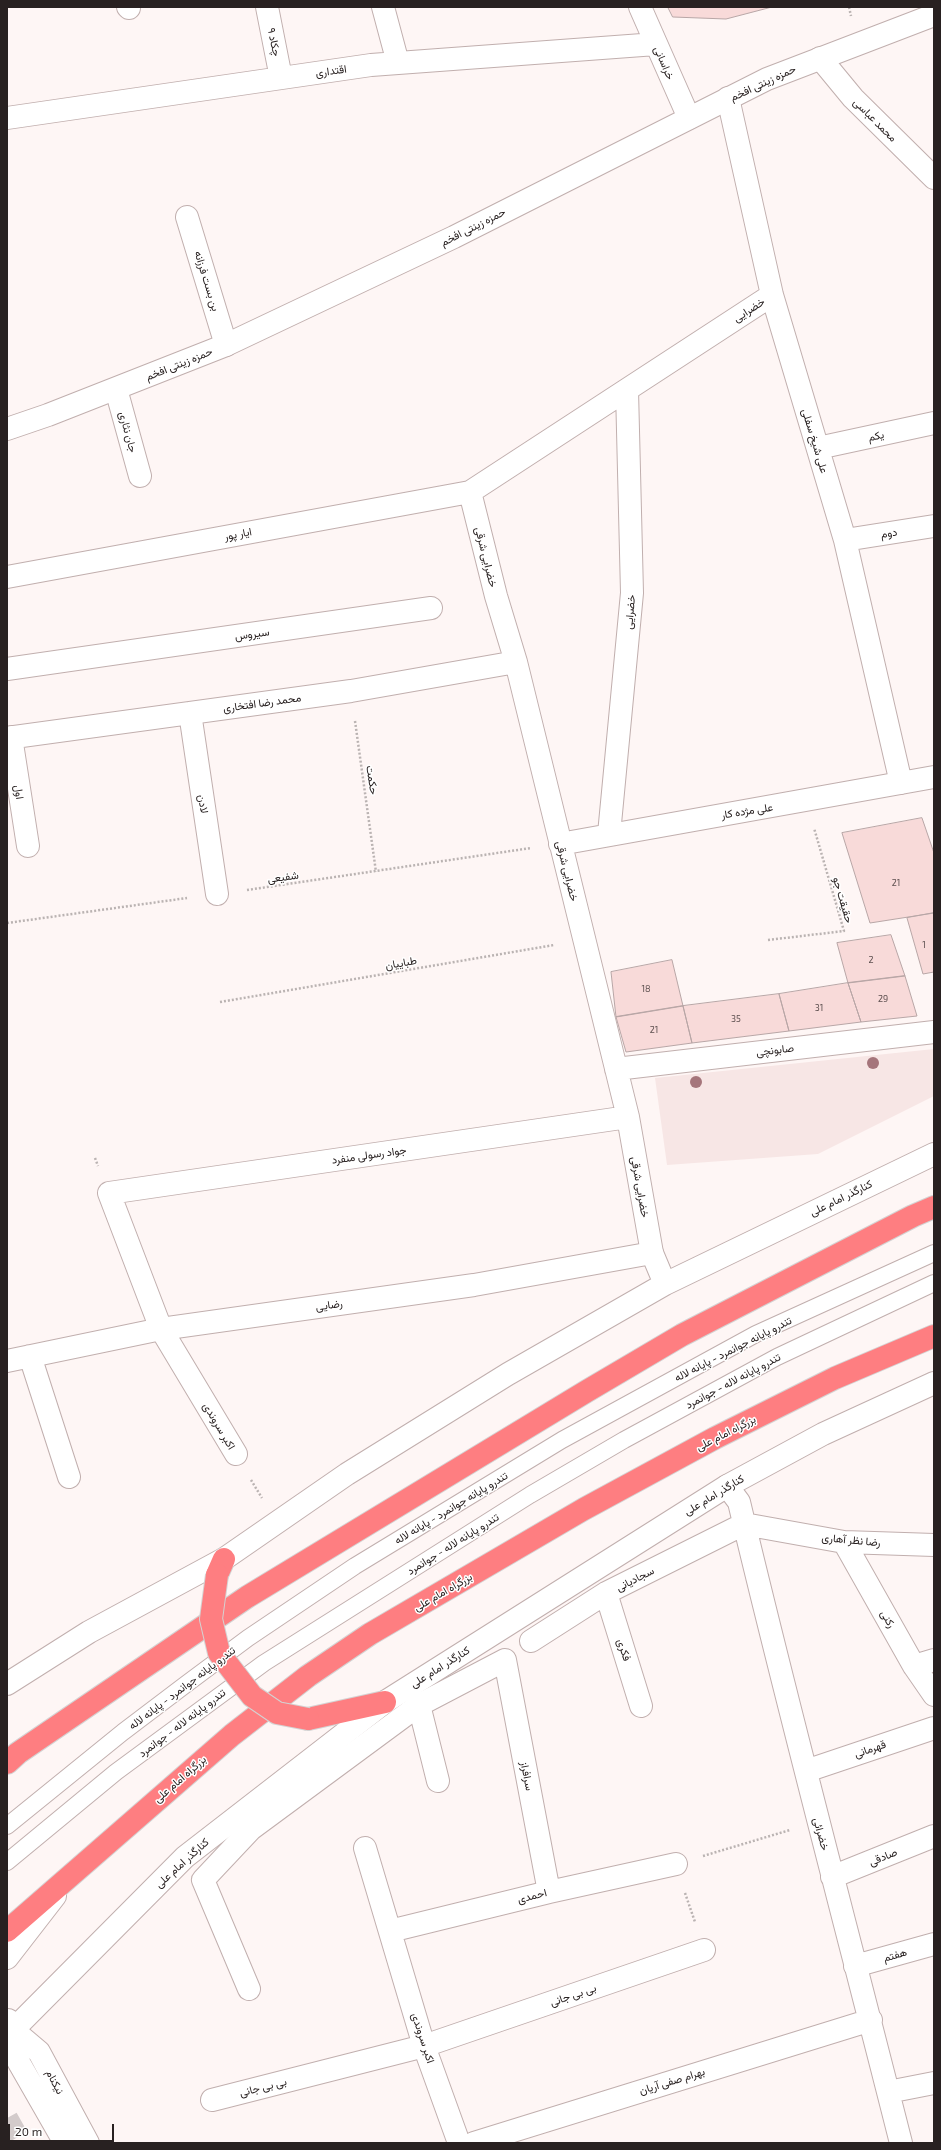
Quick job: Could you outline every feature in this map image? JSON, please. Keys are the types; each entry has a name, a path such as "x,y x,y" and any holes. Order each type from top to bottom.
{"highway":[{"path":"11,1757 247,1597 587,1390 682,1335 913,1216 934,1207"},
{"name":"بزرگراه امام علی","path":"7,1931 232,1734 308,1676 370,1634 584,1509 714,1438 835,1378 934,1336"},
{"path":"221,1567 212,1619 219,1653 252,1696 277,1713 308,1719 385,1702"}],"street":[{"name":"چکاد ۹","path":"267,7 281,78"},
{"path":"383,7 398,63"},
{"name":"خراسانی","path":"640,7 689,118"},
{"name":"حمزه زینتی افخم","path":"7,428 48,415 226,345 454,237 767,78 934,15"},
{"name":"اقتداری","path":"7,118 281,78 398,63 656,44"},
{"name":"محمد عباسی","path":"820,58 853,98 934,178"},
{"name":"علی شیخ سفلی","path":"728,98 772,295 845,540 902,783"},
{"name":"بن بست فرزانه","path":"187,217 226,345"},
{"name":"خضرایی","path":"470,492 772,295"},
{"name":"جان نثاری","path":"116,389 140,476"},
{"name":"خضرایی","path":"609,834 632,593 627,390"},
{"name":"یکم","path":"818,448 934,423"},
{"name":"ایار پور","path":"7,577 470,492"},
{"name":"خضرایی شرقی","path":"470,492 496,596 516,662 628,1118 652,1254 665,1284"},
{"name":"دوم","path":"845,540 934,526"},
{"name":"سیروس","path":"7,669 431,608"},
{"name":"محمد رضا افتخاری","path":"9,738 351,691 516,662"},
{"name":"لادن","path":"190,713 217,894"},
{"name":"اول","path":"9,738 28,846"},
{"name":"علی مژده کار","path":"560,844 609,834 806,801 934,777"},
{"name":"صابونچی","path":"616,1069 934,1032"},
{"name":"جواد رسولی منفرد","path":"109,1193 628,1118"},
{"name":"کنارگذر امام علی","path":"7,1684 89,1632 221,1567 276,1522 347,1474 508,1374 665,1284 934,1154"},
{"name":"اکبر سروندی","path":"109,1193 161,1329 236,1454"},
{"name":"رضایی","path":"7,1361 161,1329 474,1285 652,1254"},
{"path":"30,1356 69,1477"},
{"name":"کنارگذر امام علی","path":"9,2028 185,1857 385,1702 727,1486 824,1434 934,1383"},
{"name":"خضرائی","path":"727,1486 739,1502 818,1822 855,1966 871,2020 901,2143"},
{"name":"رضا نظر آهاری","path":"744,1524 844,1542 934,1545"},
{"name":"سجادیانی","path":"531,1641 606,1594 744,1524"},
{"name":"رکنی","path":"844,1542 924,1663 934,1695"},
{"name":"فکری","path":"606,1594 642,1706"},
{"name":"سرافراز","path":"419,1706 505,1660 549,1892"},
{"path":"248,1989 203,1880 251,1829 419,1706 438,1781"},
{"name":"قهرمانی","path":"806,1771 934,1728"},
{"name":"صادقی","path":"832,1877 934,1836"},
{"name":"اکبر سروندی","path":"365,1848 424,2046 459,2143"},
{"name":"احمدی","path":"390,1931 549,1892 676,1864"},
{"path":"7,1958 76,1870"},
{"name":"هفتم","path":"855,1966 934,1944"},
{"name":"بی بی جانی","path":"212,2100 424,2046 704,1950"},
{"name":"بهرام صفی آریان","path":"474,2143 871,2020"},
{"name":"نیکنام","path":"9,2028 18,2061 65,2143"},
{"name":"نیکنام","path":"9,2028 39,2052 88,2143"},
{"path":"888,2092 934,2083"}],"lane":[{"name":"تندرو پایانه جوانمرد - پایانه لاله","path":"7,1826 123,1732 242,1643 356,1566 562,1440 756,1334 934,1253"},
{"name":"تندرو پایانه لاله - جوانمرد","path":"7,1862 116,1772 264,1663 516,1504 624,1440 777,1357 934,1283"}],"path":[{"name":"حکمت","path":"351,691 376,872"},
{"name":"حقیقت جو","path":"768,940 844,930 806,801"},
{"name":"شفیعی","path":"7,923 376,872 560,844"},
{"name":"طباییان","path":"220,1002 585,940"},
{"name":"اکبر سروندی","path":"236,1454 276,1522"},
{"path":"704,1950 676,1864 818,1822"}],"shaded area":[{"path":"934,1049 934,1096 818,1154 667,1165 655,1078"}],"building":[{"path":"668,7 772,7 726,19 673,17"},
{"path":"922,818 934,853 934,913 870,923 842,833"},
{"path":"934,913 934,972 923,974 907,918"},
{"path":"891,935 905,976 848,983 837,943"},
{"path":"672,960 683,1006 616,1017 611,972"},
{"path":"905,976 917,1016 861,1022 848,983"},
{"path":"848,983 861,1022 789,1031 779,994"},
{"path":"779,994 789,1031 692,1043 683,1006"},
{"path":"683,1006 692,1043 626,1052 616,1017"}],"tunnel":[{"path":"7,2118 21,2143"}]}
